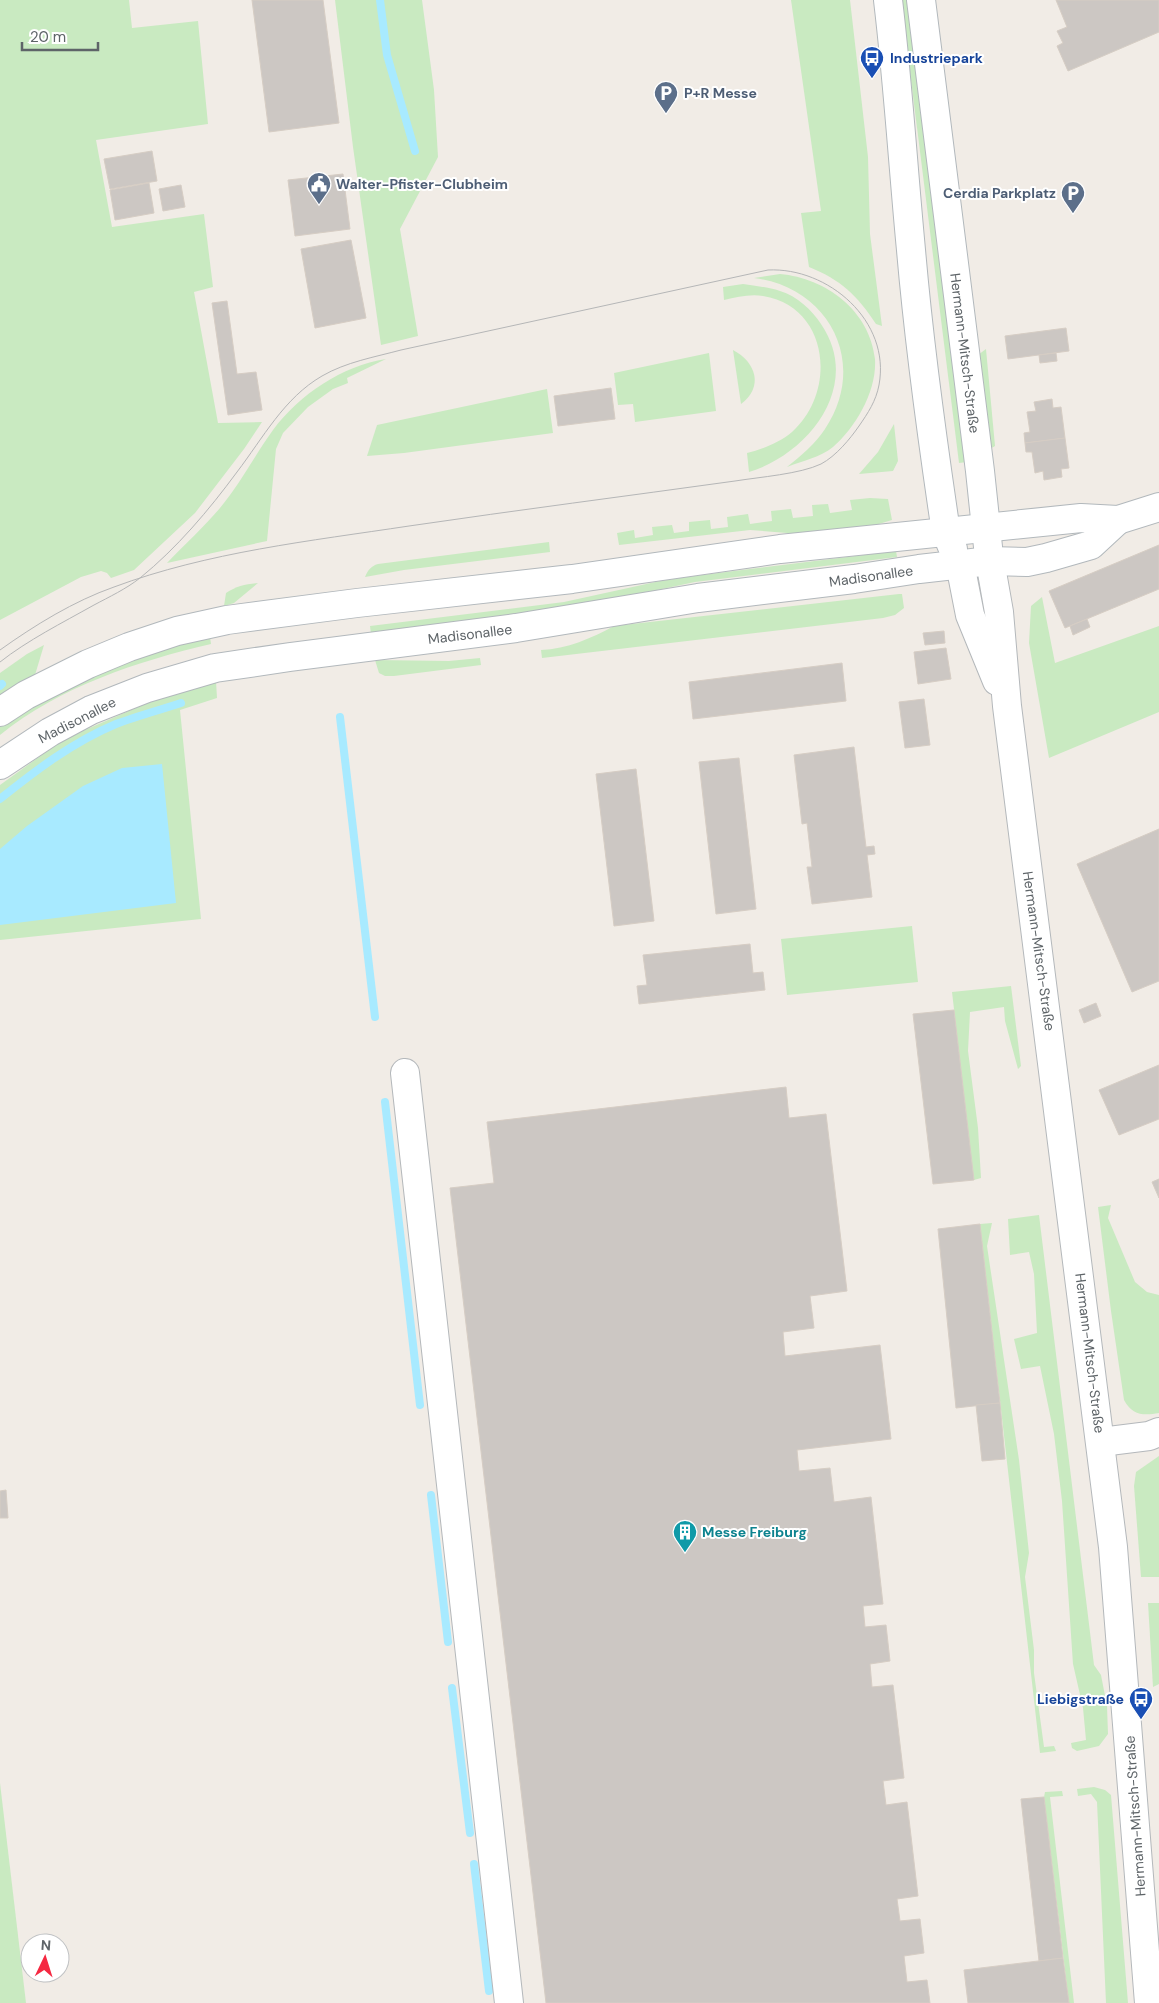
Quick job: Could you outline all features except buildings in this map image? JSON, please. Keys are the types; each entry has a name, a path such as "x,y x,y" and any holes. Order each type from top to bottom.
{"main road":[{"path":"888,0 899,94 911,251 930,421 946,532"},
{"name":"Hermann-Mitsch-Straße","path":"921,0 990,561 999,612 1007,706 1101,1442 1118,1592 1149,2003"},
{"path":"0,712 26,695 88,664 129,647 177,631 227,620 454,591 572,579 780,550 1081,518 1118,520 1159,507"},
{"name":"Madisonallee","path":"0,765 50,732 91,710 147,688 225,666 516,628 698,598 960,564 990,561 1027,562 1091,545 1118,520"},
{"name":"Hermann-Mitsch-Straße","path":"946,532 960,564 970,615 1007,706"},
{"path":"404,1073 509,2003"},
{"path":"1101,1442 1149,1436 1159,1432"}],"green space":[{"path":"0,0 129,0 132,28 198,21 208,124 96,140 112,227 204,214 213,287 194,292 218,423 262,422 244,449 195,513 134,570 111,578 107,573 101,571 81,577 0,620"},
{"path":"335,0 422,0 434,90 438,157 400,229 418,336 381,345 353,147"},
{"path":"791,0 850,0 868,157 870,234 882,326 876,324 855,297 839,283 809,267 801,213 821,211"},
{"path":"901,0 909,0 967,462 959,463"},
{"path":"780,274 814,282 843,300 865,326 875,359 875,371 869,396 850,429 833,447 817,456 787,467 817,440 825,429 838,404 843,379 842,355 834,332 821,312 803,296 780,284 754,278"},
{"path":"743,284 771,288 786,293 809,309 821,324 832,347 836,370 832,393 823,414 809,433 791,450 771,463 749,472 747,453 776,442 792,432 806,415 816,395 820,374 819,353 813,333 802,316 785,303 763,296 748,296 724,300 723,287"},
{"path":"986,349 995,446 990,449 978,355"},
{"path":"733,350 747,361 754,375 755,383 753,390 741,404"},
{"path":"709,353 716,411 635,422 633,404 618,405 614,373"},
{"path":"386,359 347,378 348,383 333,389 308,407 283,433 276,449 267,541 167,563 220,508 273,430 296,405 338,375 354,368"},
{"path":"547,389 553,433 404,453 367,456 377,425"},
{"path":"894,424 898,461 893,471 859,474 878,452"},
{"path":"888,499 892,520 872,526 800,534 750,530 619,545 617,533 634,530 635,538 653,535 652,527 672,525 674,533 689,531 689,522 710,520 711,529 728,527 727,517 748,514 750,524 772,521 771,511 791,509 793,518 813,516 812,505 828,504 830,513 852,510 850,500"},
{"path":"549,542 550,552 404,570 365,577 373,566 378,564"},
{"path":"896,551 897,557 695,582 591,604 371,634 370,626 564,602 660,581 694,576"},
{"path":"258,583 234,603 224,606 226,593 241,586"},
{"path":"902,594 904,608 895,615 883,618 542,658 541,650 560,648 579,642 614,626"},
{"path":"1042,597 1055,663 1159,626 1159,712 1049,758 1029,643 1031,606"},
{"path":"210,637 211,644 128,668 73,690 23,718 0,735 0,724 103,669 166,647"},
{"path":"44,645 35,675 0,695 0,673 27,654"},
{"path":"480,658 481,665 394,676 385,676 379,673 375,660 449,661"},
{"path":"216,681 217,698 180,710 201,919 0,940 0,785 64,739 152,701"},
{"path":"912,926 918,982 787,995 781,939"},
{"path":"1011,986 1021,1066 1018,1069 1005,1021 1004,1007 970,1012 968,1051 978,1128 981,1178 974,1180 952,992"},
{"path":"1111,1205 1108,1218 1135,1282 1147,1292 1159,1295 1159,1413 1138,1413 1131,1409 1124,1400 1098,1207"},
{"path":"1039,1215 1094,1665 1101,1675 1107,1706 1108,1734 1099,1746 1077,1751 1072,1748 1071,1743 1086,1740 1083,1708 1073,1664 1062,1501 1054,1434 1040,1366 1021,1369 1014,1339 1037,1333 1034,1274 1029,1252 1010,1255 1008,1219"},
{"path":"992,1223 987,1246 1019,1460 1029,1553 1025,1577 1034,1650 1034,1673 1044,1747 1054,1746 1056,1751 1040,1753 980,1224"},
{"path":"1159,1456 1159,1577 1141,1577 1134,1486 1136,1472"},
{"path":"1148,1603 1159,1603 1159,1684 1153,1687"},
{"path":"0,1783 20,1952 20,1983 24,1983 26,2003 0,2003"},
{"path":"1094,1787 1105,1790 1111,1795 1128,2003 1106,2003 1097,1802 1091,1794 1078,1796 1077,1789"},
{"path":"1062,1791 1063,1796 1050,1797 1074,2003 1069,2003 1044,1797 1045,1792"}],"water":[{"path":"162,764 176,903 0,925 0,849 27,826 83,786 122,768"}],"waterway":[{"path":"380,0 387,55 415,151"},
{"path":"0,799 41,767 100,731 132,718 181,703"},
{"path":"340,717 375,1017"},
{"path":"385,1102 420,1405"},
{"path":"431,1495 448,1642"},
{"path":"452,1688 470,1833"},
{"path":"474,1864 489,1991"}],"tram line":[{"path":"0,650 55,614 84,599 114,587 150,575 223,556 334,537 491,514 791,473 821,464 832,457 855,431 876,396 879,385 880,362 875,340 865,320 850,302 833,288 812,278 790,271 768,270 401,350 341,367 309,385 285,407 204,514 154,566 140,578 135,582 129,586 22,646 0,662"}],"place":[{"name":"Industriepark","path":"872,79"},
{"name":"P+R Messe","path":"666,114"},
{"name":"Walter-Pfister-Clubheim","path":"319,205"},
{"name":"Cerdia Parkplatz","path":"1073,214"},
{"name":"Messe Freiburg","path":"685,1553"},
{"name":"Liebigstraße","path":"1141,1720"}]}
